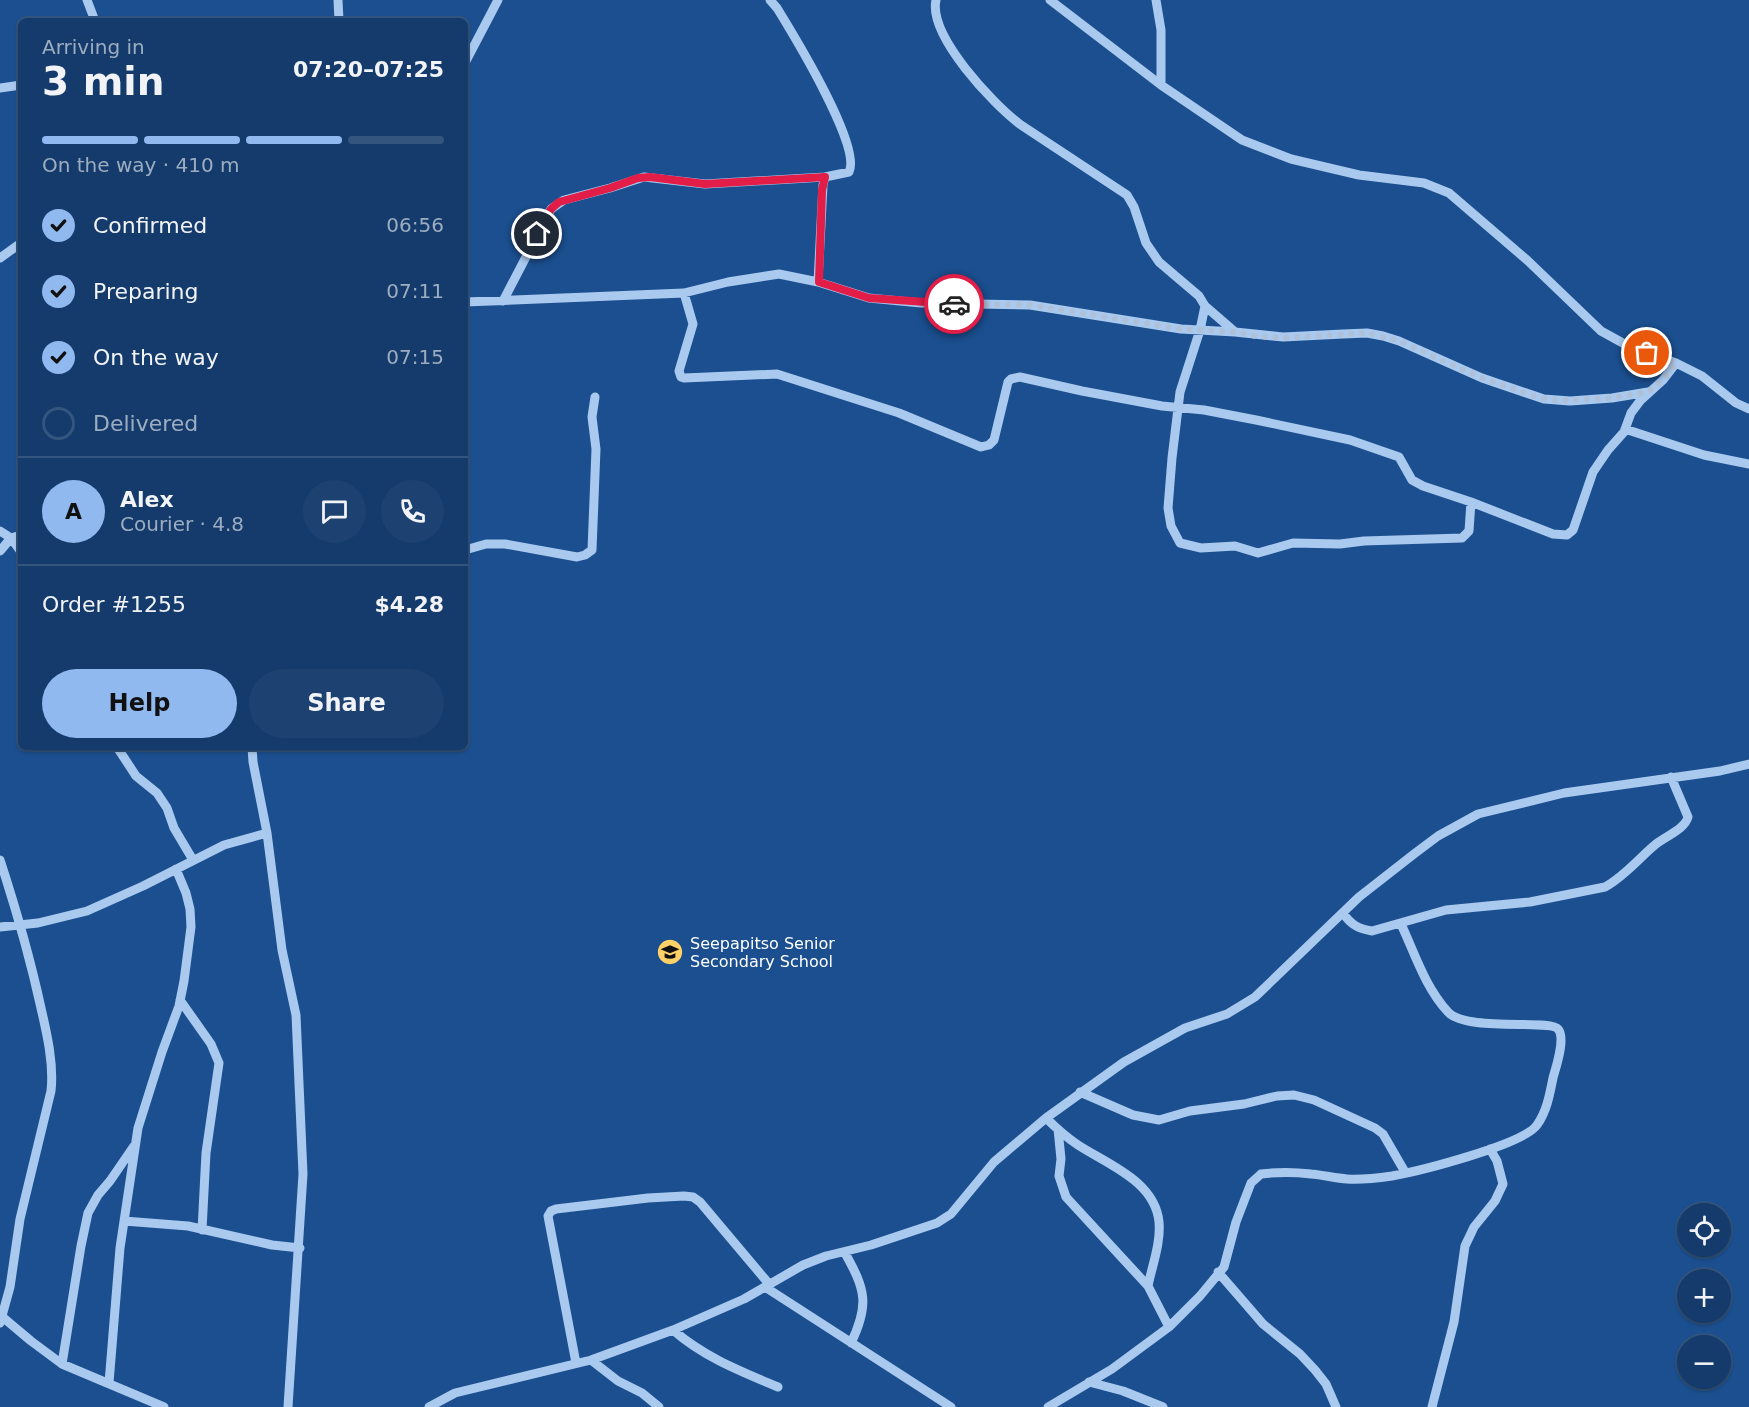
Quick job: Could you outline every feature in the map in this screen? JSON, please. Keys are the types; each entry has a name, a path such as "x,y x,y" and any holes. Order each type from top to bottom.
{"street":[{"path":"87,0 94,18"},
{"path":"338,0 339,18"},
{"path":"468,57 498,0"},
{"path":"503,301 551,209 564,200 644,177 705,184 825,177 849,172 852,160 842,130 815,71 770,0"},
{"path":"936,0 936,12 945,37 982,89 1013,119 1127,195 1152,253 1167,270 1199,296 1205,306 1235,332"},
{"path":"1050,0 1161,85 1242,140 1291,159 1339,171 1424,183 1439,188 1477,215 1601,331 1630,347 1676,363 1702,376 1736,403 1749,409"},
{"path":"1156,0 1161,30 1161,85"},
{"path":"0,88 18,85"},
{"path":"819,282 822,190 825,177"},
{"path":"0,258 18,245"},
{"path":"468,302 684,293 728,282 779,274 819,282 869,298 921,303 1030,305 1181,329 1235,332 1282,338 1351,333 1383,336 1482,378 1544,399 1570,401 1601,399 1648,392"},
{"path":"684,293 693,321 680,371 681,377 684,378 777,374 899,413 981,447 989,445 994,440 1007,387 1011,379 1015,377 1179,408 1204,410 1350,440 1383,451 1399,457 1412,480 1423,486 1553,534 1567,535 1577,524 1593,472 1625,429 1631,413 1648,392 1664,380 1676,363"},
{"path":"1205,306 1200,330 1183,379 1168,508 1171,526 1180,543 1192,547 1235,546 1257,553 1293,543 1340,544 1364,541 1462,538 1470,531 1471,502"},
{"path":"468,549 486,544 505,544 577,557 592,550 596,449 592,417 595,397"},
{"path":"1625,429 1704,455 1749,464"},
{"path":"0,531 16,536 0,551"},
{"path":"119,750 136,776 157,793 193,860"},
{"path":"252,750 267,833 282,950 296,1015 303,1174 288,1407"},
{"path":"429,1407 454,1393 591,1360 673,1330 744,1299 803,1265 937,1223 951,1214 994,1162 1080,1092 1124,1062 1185,1028 1227,1014 1256,998 1342,913 1414,854 1447,831 1478,814 1564,793 1720,771 1749,764"},
{"path":"1342,913 1347,920 1361,929 1372,931 1446,909 1530,902 1605,887 1616,881 1655,844 1685,824 1688,817 1671,777"},
{"path":"0,927 38,923 87,910 115,900 224,844 267,833"},
{"path":"0,860 20,924 46,1033 51,1084 20,1219 10,1287 1,1318 62,1364 164,1407"},
{"path":"109,1383 124,1221 138,1128 180,1000 191,927 186,893 176,869"},
{"path":"1052,1406 1112,1369 1169,1327 1200,1296 1227,1259 1236,1222 1251,1183 1261,1174 1308,1173 1347,1179 1395,1175 1490,1149 1516,1139 1536,1127 1549,1097 1561,1041 1559,1030 1556,1027 1541,1025 1465,1021 1449,1013 1421,972 1401,924"},
{"path":"180,1000 212,1044 219,1063 206,1153 202,1230"},
{"path":"1080,1092 1133,1115 1159,1120 1190,1111 1244,1104 1277,1096 1302,1096 1375,1128 1383,1134 1405,1172"},
{"path":"1046,1118 1076,1143 1130,1176 1155,1206 1159,1222 1158,1239 1148,1286"},
{"path":"1058,1129 1059,1176 1066,1197 1148,1286 1169,1327"},
{"path":"62,1364 88,1213 98,1195 136,1143"},
{"path":"1432,1407 1454,1322 1465,1246 1474,1227 1495,1201 1503,1184 1497,1161 1490,1149"},
{"path":"576,1363 548,1216 551,1211 648,1198 693,1197 700,1202 767,1286 951,1407"},
{"path":"124,1221 188,1226 272,1245 300,1248"},
{"path":"845,1252 858,1275 863,1294 861,1322 851,1343"},
{"path":"1218,1272 1263,1324 1300,1354 1315,1370 1326,1384 1336,1407"},
{"path":"673,1330 691,1346 724,1365 778,1387"},
{"path":"591,1360 618,1381 642,1393 659,1407"},
{"path":"1089,1382 1123,1391 1163,1407"}],"way so far":[{"path":"954,304 1030,305 1181,329 1235,332 1282,338 1367,333 1399,341 1482,378 1536,397 1557,401 1612,398 1648,392 1664,380 1676,363 1647,353"}],"place":[{"name":"Seepapitso Senior Secondary School","path":"670,952"}],"route":[{"path":"537,234 555,204 638,178 650,177 705,184 825,177 822,190 819,282 869,298 954,304"}]}
